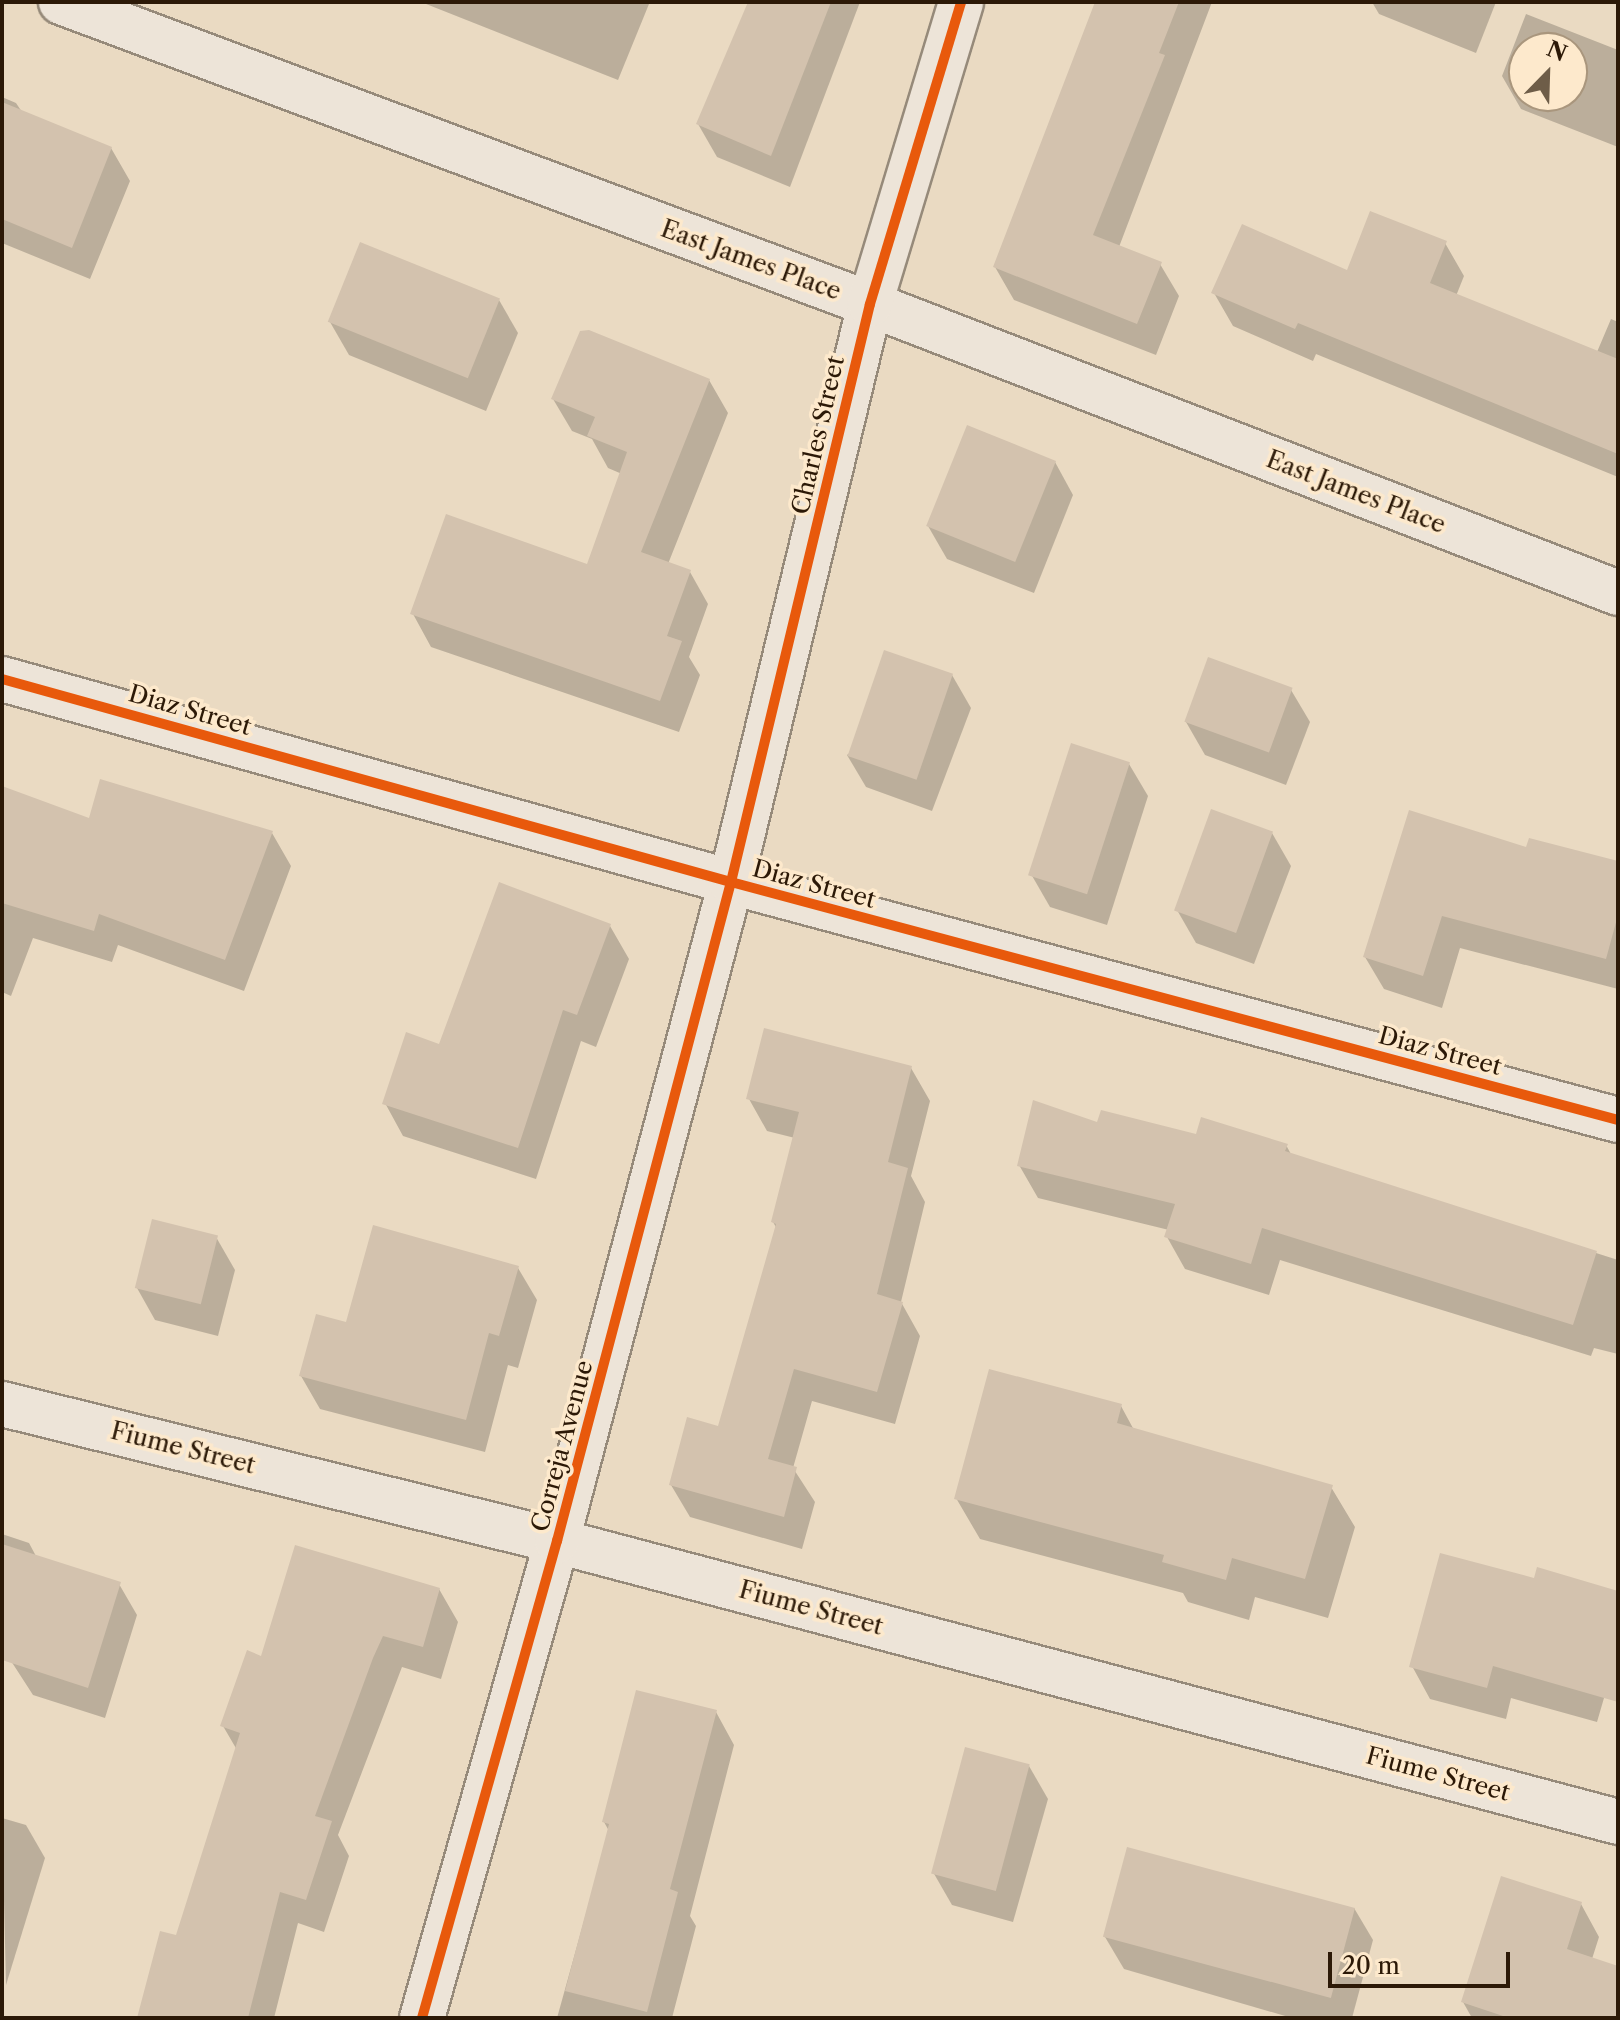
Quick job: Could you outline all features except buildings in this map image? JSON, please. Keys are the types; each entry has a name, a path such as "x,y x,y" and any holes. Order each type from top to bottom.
{"street":[{"name":"East James Place","path":"61,2 870,304 1618,593"},
{"name":"Charles Street","path":"731,882 870,304 961,2"},
{"name":"Diaz Street","path":"2,679 731,882 1618,1120"},
{"name":"Correja Avenue","path":"422,2018 557,1541 731,882"},
{"name":"Fiume Street","path":"2,1404 557,1541 1618,1822"}],"cycle path":[{"path":"422,2018 557,1541 731,882 870,304 961,2"},
{"path":"2,679 731,882 1618,1120"}]}
